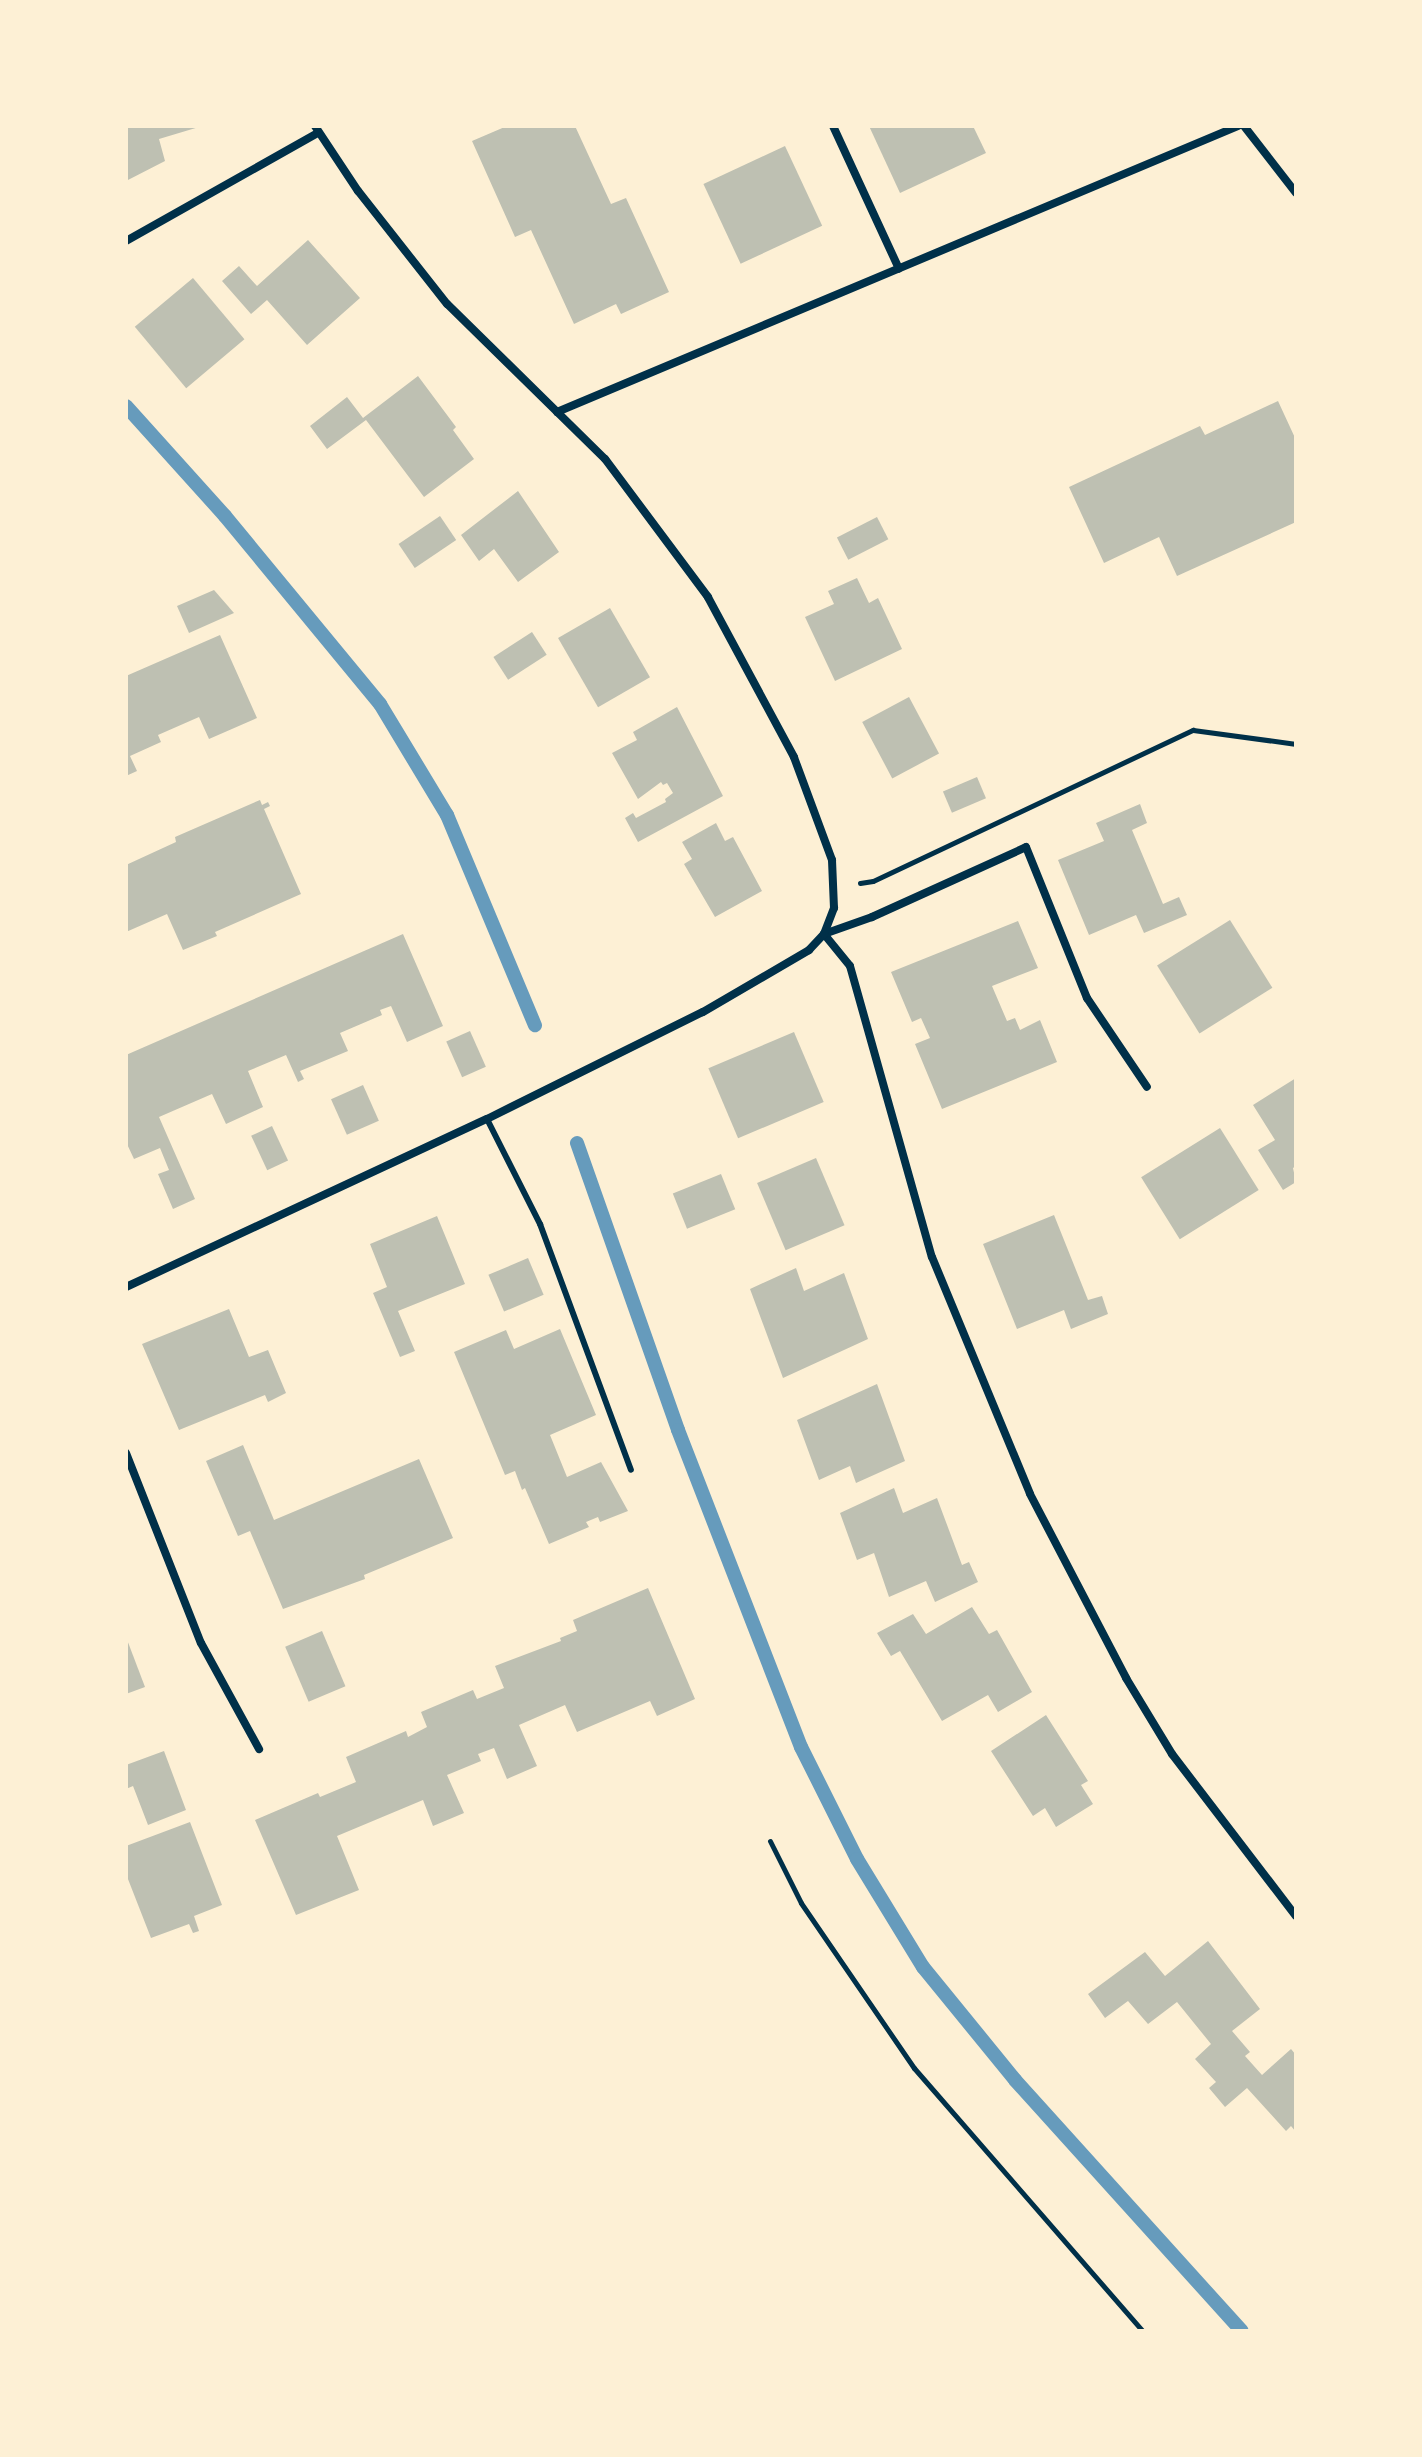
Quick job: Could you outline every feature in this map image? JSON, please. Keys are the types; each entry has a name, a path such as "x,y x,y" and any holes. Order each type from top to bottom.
{"street":[{"path":"833,126 899,269"},
{"path":"557,412 1238,126"},
{"path":"1244,126 1296,193"},
{"path":"126,241 316,130 358,191 447,304 605,459 708,597 794,757 832,860 835,887 834,908 824,934 809,950 703,1012 487,1119 126,1287"},
{"path":"824,934 872,917 1026,847 1087,998 1147,1087"},
{"path":"824,934 850,966 932,1257 1030,1494 1126,1678 1172,1754 1296,1916"},
{"path":"126,1453 201,1643 259,1749"}],"lane":[{"path":"487,1119 540,1224 631,1470"}],"path":[{"path":"835,887 873,881 1193,730 1296,744"},
{"path":"770,1841 801,1903 914,2068 1143,2331"}],"building":[{"path":"126,126 199,127 159,139 165,161 126,181"},
{"path":"507,126 575,126 611,204 626,198 669,292 621,314 616,304 574,324 531,230 515,237 472,141"},
{"path":"869,126 973,126 986,153 900,193"},
{"path":"785,146 822,226 741,264 703,184"},
{"path":"308,240 360,298 307,345 267,300 251,314 222,281 239,266 257,286"},
{"path":"193,278 244,339 186,388 135,327"},
{"path":"418,376 456,427 453,430 474,459 424,497 366,420 327,449 310,426 347,397 363,418"},
{"path":"1278,401 1296,440 1296,522 1177,576 1159,537 1104,563 1069,487 1200,426 1205,435"},
{"path":"518,491 559,552 518,582 494,549 479,561 461,535"},
{"path":"440,516 456,540 415,568 399,544"},
{"path":"877,517 888,539 848,560 837,537"},
{"path":"857,578 869,603 878,598 902,649 835,681 805,617 834,604 828,591"},
{"path":"214,590 234,613 189,633 177,606"},
{"path":"610,608 650,677 598,707 558,638"},
{"path":"532,632 547,655 508,680 493,657"},
{"path":"220,635 257,718 209,739 199,717 158,735 161,742 130,756 137,771 126,776 126,676"},
{"path":"909,697 939,754 892,778 862,722"},
{"path":"677,707 723,796 638,842 625,818 633,813 636,818 666,802 665,799 673,793 667,783 663,785 661,782 638,799 612,753 637,740 633,732"},
{"path":"977,777 986,798 952,813 943,791"},
{"path":"260,800 262,805 268,802 270,806 264,809 301,894 215,932 217,936 183,950 167,914 126,932 126,865 176,842 175,837"},
{"path":"1140,804 1147,823 1132,830 1163,904 1179,897 1187,915 1144,933 1136,915 1089,935 1058,860 1104,841 1096,823"},
{"path":"716,823 725,841 733,837 762,891 715,917 684,864 692,859 682,842"},
{"path":"1230,920 1272,988 1199,1033 1157,966"},
{"path":"1018,921 1038,968 992,986 1007,1021 1015,1018 1020,1030 1040,1020 1057,1062 942,1109 915,1044 930,1038 921,1018 912,1022 891,972"},
{"path":"403,934 443,1026 407,1042 391,1006 380,1010 382,1015 340,1033 348,1051 300,1071 304,1079 298,1082 286,1055 248,1071 263,1107 226,1124 212,1094 159,1117 195,1199 173,1209 158,1174 169,1170 160,1148 134,1159 126,1142 126,1055"},
{"path":"470,1031 486,1067 462,1077 446,1042"},
{"path":"794,1032 824,1102 738,1138 708,1068"},
{"path":"1296,1078 1296,1166 1293,1168 1296,1182 1283,1190 1258,1150 1275,1140 1253,1105"},
{"path":"363,1085 379,1121 347,1135 331,1099"},
{"path":"272,1126 288,1160 267,1170 251,1136"},
{"path":"1220,1128 1259,1190 1180,1239 1141,1177"},
{"path":"816,1158 845,1225 786,1250 757,1183"},
{"path":"721,1174 735,1209 687,1229 673,1193"},
{"path":"1054,1215 1088,1300 1102,1296 1108,1314 1071,1329 1064,1310 1017,1329 983,1244"},
{"path":"437,1216 465,1284 398,1311 415,1351 400,1357 373,1293 387,1287 370,1244"},
{"path":"528,1258 544,1295 504,1312 488,1275"},
{"path":"796,1268 804,1291 844,1273 868,1339 783,1378 750,1289"},
{"path":"229,1309 249,1357 268,1350 286,1393 268,1402 265,1395 179,1430 142,1344"},
{"path":"560,1329 596,1415 550,1435 567,1477 601,1462 628,1511 600,1522 598,1517 586,1522 589,1527 549,1544 515,1471 505,1475 454,1352 506,1330 514,1349"},
{"path":"877,1384 905,1461 856,1483 850,1466 819,1480 797,1420"},
{"path":"243,1445 274,1520 419,1459 453,1538 364,1575 365,1579 283,1609 250,1531 238,1536 206,1461"},
{"path":"894,1488 903,1513 937,1498 962,1565 969,1562 978,1582 935,1602 926,1581 889,1597 874,1553 857,1560 840,1513"},
{"path":"648,1588 695,1699 657,1716 650,1701 577,1732 565,1705 519,1725 537,1766 507,1779 494,1748 478,1754 481,1761 447,1775 464,1813 433,1826 423,1800 337,1836 359,1890 296,1915 255,1820 318,1793 320,1797 356,1782 346,1757 406,1731 408,1737 427,1727 421,1712 473,1690 477,1699 504,1688 495,1666 561,1641 560,1638 577,1631 573,1620"},
{"path":"972,1607 989,1634 997,1630 1032,1692 998,1712 988,1695 942,1721 900,1651 891,1656 877,1633 913,1614 926,1634"},
{"path":"322,1631 345,1686 309,1702 285,1647"},
{"path":"126,1637 145,1687 126,1694"},
{"path":"1046,1715 1088,1781 1081,1785 1093,1804 1056,1827 1045,1808 1033,1816 991,1751"},
{"path":"164,1751 186,1810 148,1825 133,1786 126,1789 126,1765"},
{"path":"190,1822 222,1905 194,1916 199,1931 193,1933 189,1924 151,1938 126,1874 126,1846"},
{"path":"1208,1941 1260,2009 1232,2031 1250,2052 1245,2056 1262,2075 1291,2049 1296,2055 1296,2132 1291,2126 1286,2131 1247,2088 1225,2107 1209,2088 1216,2082 1195,2059 1211,2044 1177,2002 1148,2024 1128,2001 1105,2018 1088,1994 1145,1952 1165,1976"}],"waterway":[{"path":"126,406 225,516 380,704 447,815 535,1025"},
{"path":"577,1143 678,1430 801,1747 857,1859 923,1967 1015,2080 1242,2331"}]}
